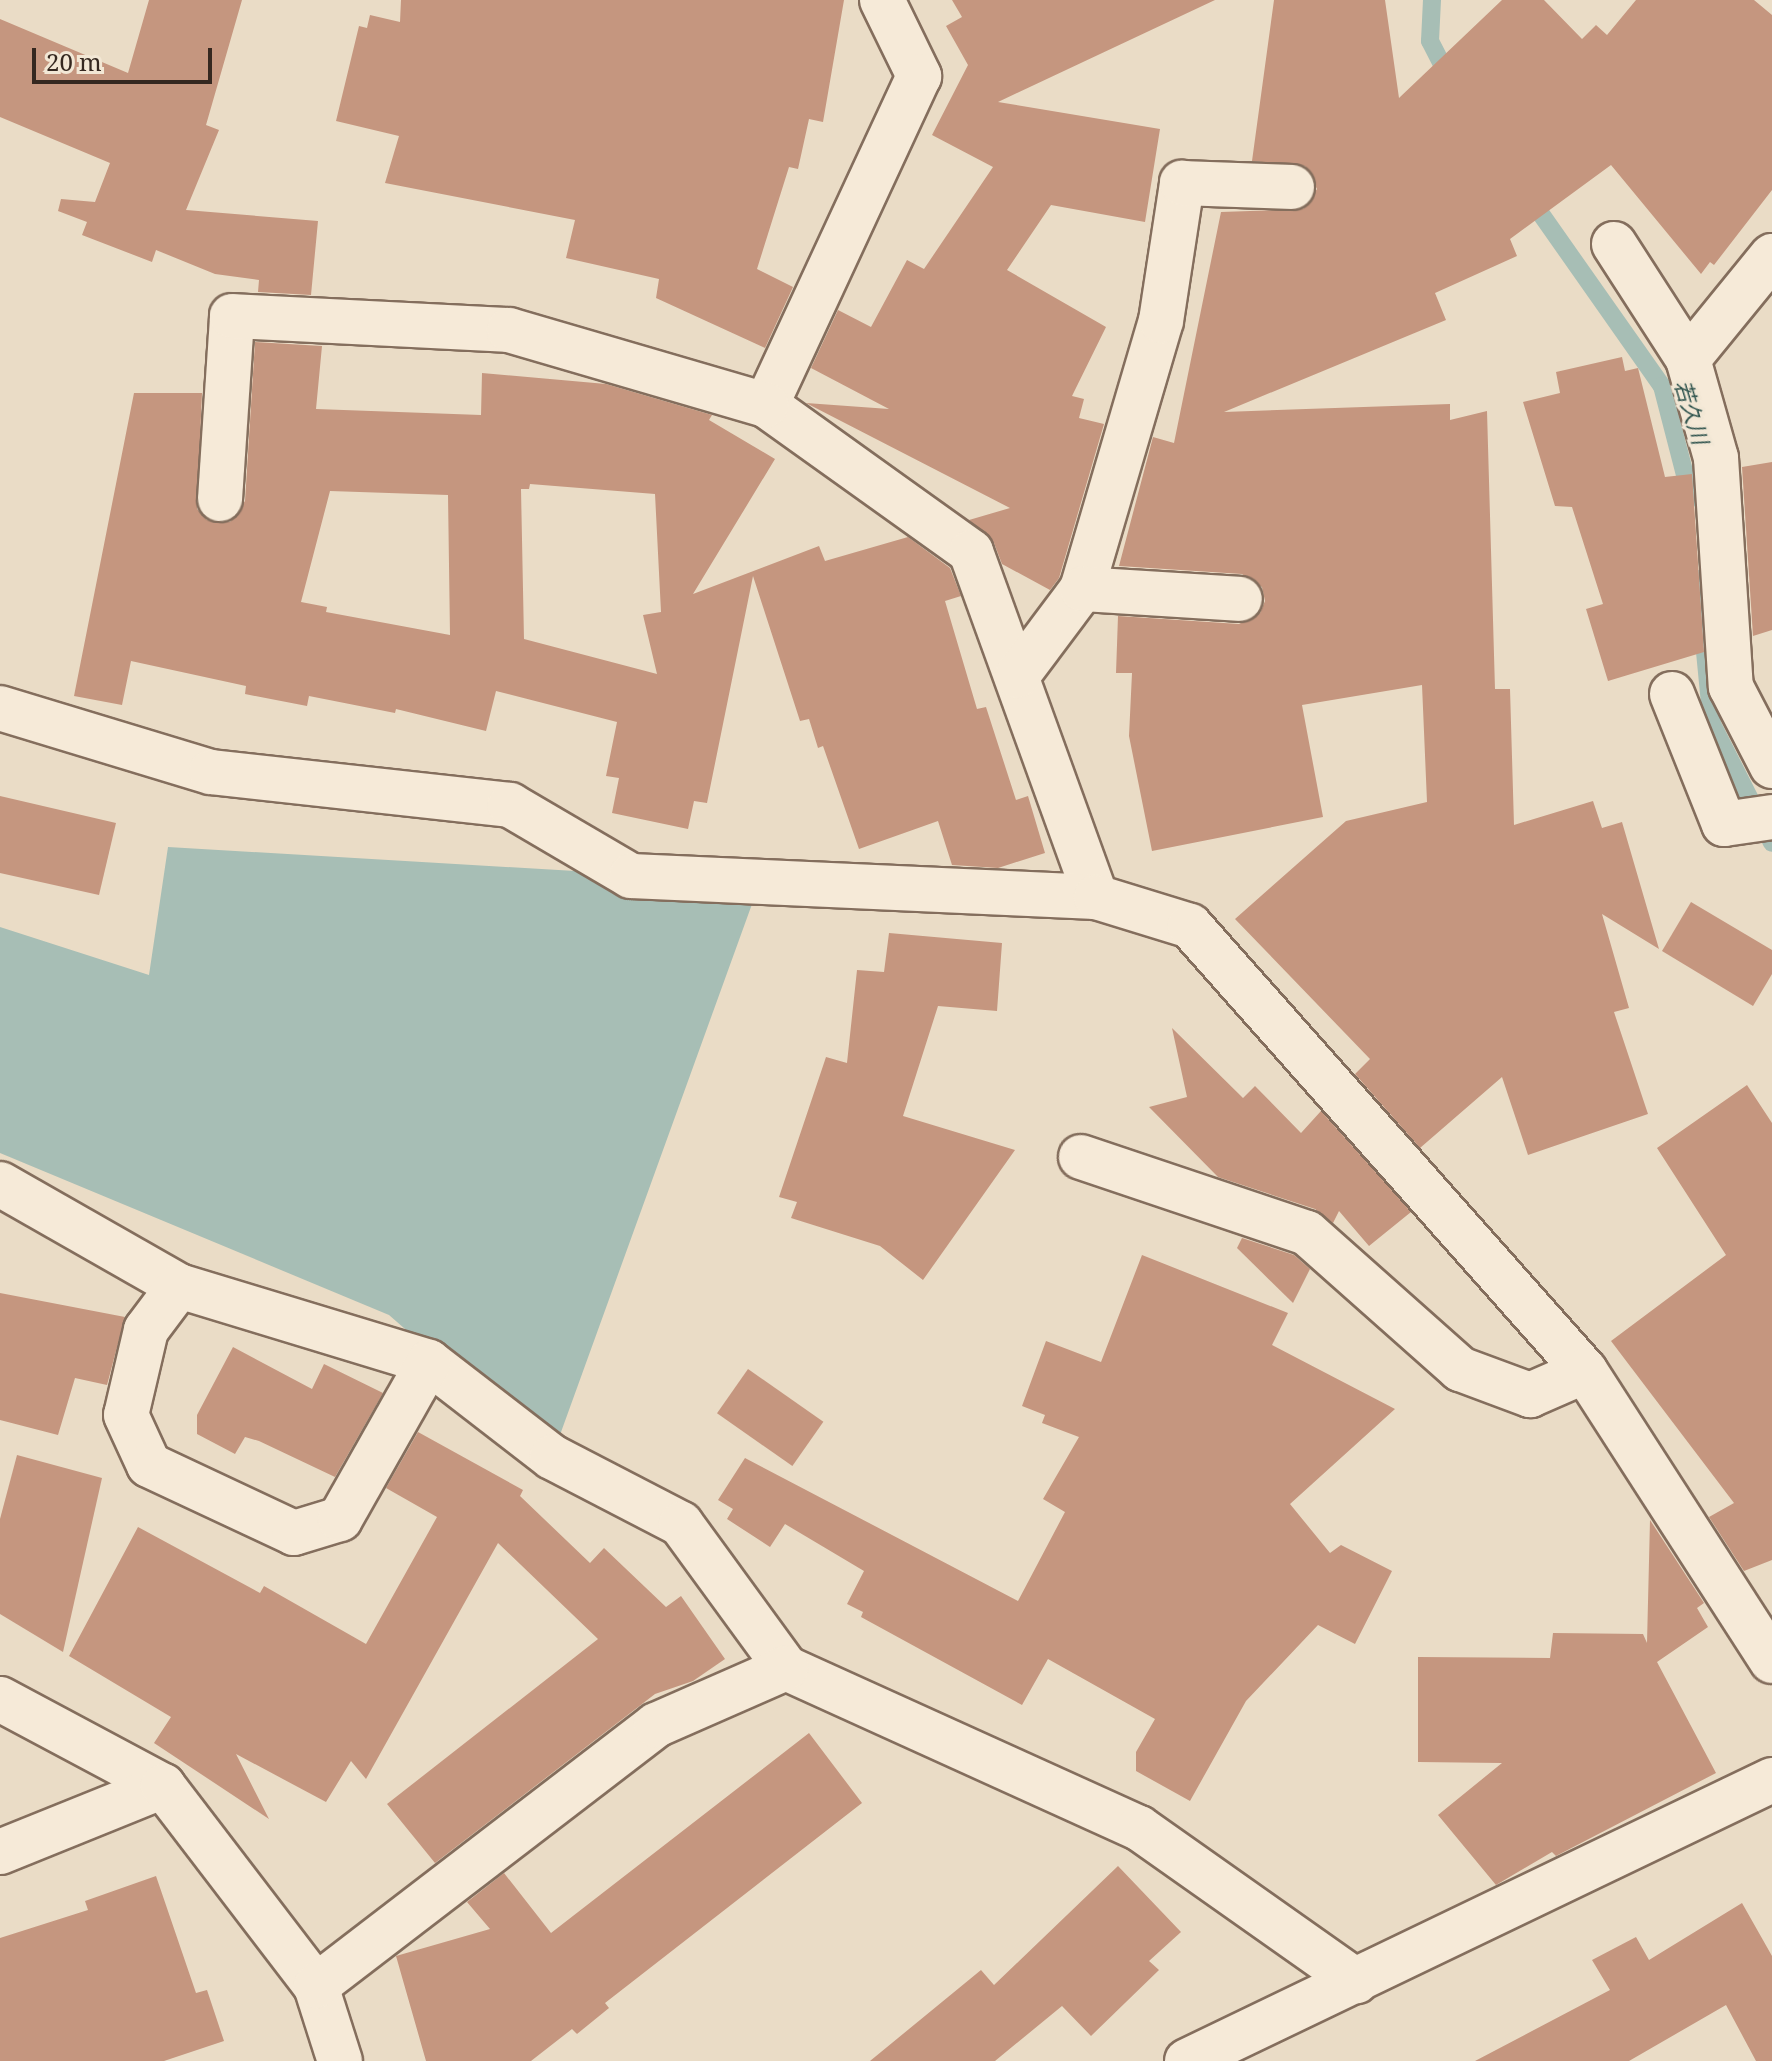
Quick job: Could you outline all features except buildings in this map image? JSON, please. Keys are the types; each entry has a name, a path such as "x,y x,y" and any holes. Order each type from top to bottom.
{"street":[{"path":"766,405 919,76 882,0"},
{"path":"1017,676 1082,589 1161,321 1182,183 1292,187"},
{"path":"1614,244 1688,359 1716,458 1731,687 1772,766"},
{"path":"1688,359 1772,256"},
{"path":"220,499 232,316 509,330 766,405 971,552 1096,897"},
{"path":"1082,589 1240,599"},
{"path":"1672,694 1724,824 1772,817"},
{"path":"0,708 211,772 510,805 631,876 1096,897 1190,926 1585,1371 1772,1661"},
{"path":"1081,1157 1307,1233 1460,1369 1530,1395 1585,1371"},
{"path":"0,1184 179,1286 429,1362 552,1457 681,1524 786,1668 1139,1828 1356,1981"},
{"path":"179,1286 146,1330 126,1415 149,1465 294,1533 340,1519 429,1362"},
{"path":"316,1986 656,1725 786,1668"},
{"path":"0,1699 163,1786 316,1986 340,2061"},
{"path":"1190,2060 1772,1780"},
{"path":"0,1852 163,1786"}],"shaded area":[{"path":"168,847 760,882 552,1457 389,1315 0,1153 0,927 149,975"}],"waterway":[{"name":"若久川","path":"1432,0 1430,41 1450,80"},
{"name":"若久川","path":"1529,197 1662,386 1691,498"},
{"name":"若久川","path":"1698,579 1712,724 1772,843"}]}
